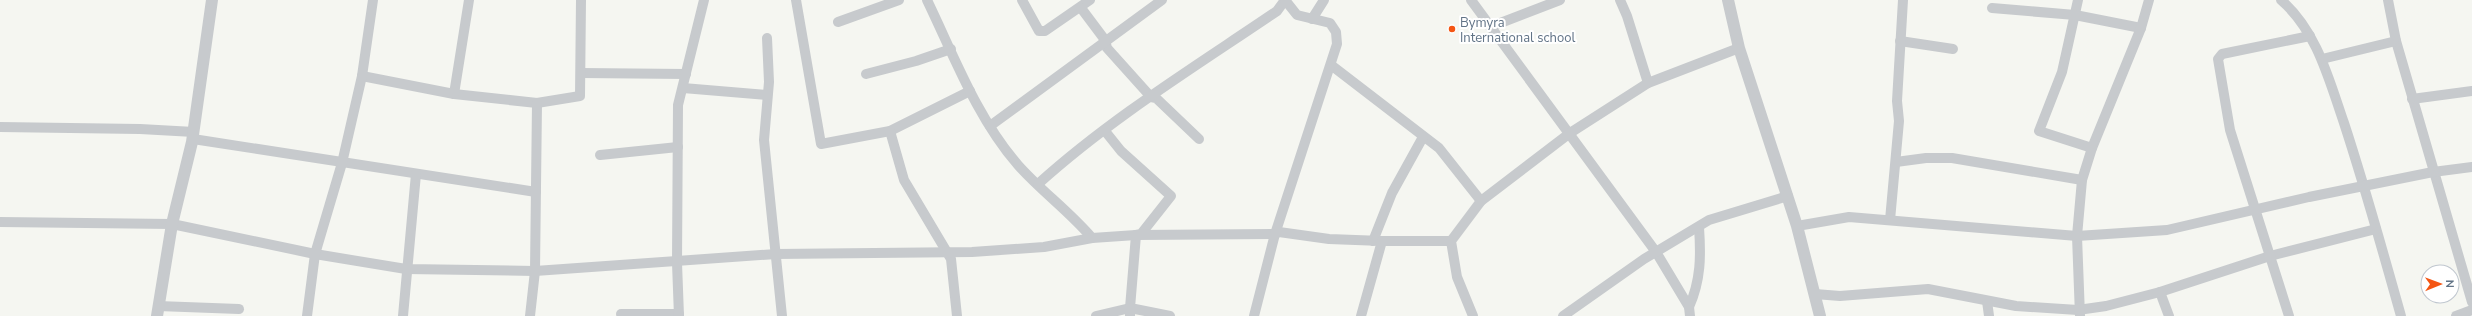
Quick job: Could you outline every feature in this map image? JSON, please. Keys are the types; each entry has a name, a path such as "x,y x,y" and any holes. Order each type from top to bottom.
{"street":[{"path":"212,0 193,135 172,224 158,311 239,309"},
{"path":"307,316 315,254 342,162 362,76 373,0"},
{"path":"454,94 469,0"},
{"path":"362,76 454,94 537,103 580,96 581,0"},
{"path":"621,314 679,315 677,262 678,104 704,0"},
{"path":"796,0 821,144 890,131 970,91"},
{"path":"838,22 899,0"},
{"path":"927,0 970,91 990,126 1018,165 1066,209 1092,238"},
{"path":"1022,0 1039,31 1045,31 1081,8 1090,0"},
{"path":"990,126 1105,40 1162,0"},
{"path":"1038,184 1065,159 1151,97 1277,11 1285,0 1297,15 1330,23 1336,32 1337,44 1275,234 1254,316"},
{"path":"1312,19 1324,0"},
{"path":"1471,0 1656,252 1689,312"},
{"path":"1490,27 1560,0"},
{"path":"1620,0 1627,16 1648,83"},
{"path":"1728,0 1739,48 1797,226 1820,316"},
{"path":"1890,220 1896,162 1900,41 1903,0"},
{"path":"2078,0 2076,15 2062,72 2040,132 2092,148"},
{"path":"2079,313 2077,236 2082,180 2092,148 2141,28 2149,0"},
{"path":"2281,0 2310,36 2322,58 2365,187 2401,316"},
{"path":"2388,0 2396,40 2412,99 2472,302"},
{"path":"1081,8 1105,40 1106,48 1151,97 1156,98 1198,139"},
{"path":"1992,8 2076,15 2141,28"},
{"path":"2289,316 2230,130 2218,59 2222,54 2310,36"},
{"path":"767,38 767,95 764,140 782,316"},
{"path":"2322,58 2396,40"},
{"path":"1900,41 1954,49"},
{"path":"1473,316 1457,277 1451,241 1482,201 1570,133 1648,83 1739,48"},
{"path":"866,74 916,61 951,49"},
{"path":"1331,65 1439,148 1482,201"},
{"path":"581,73 686,74"},
{"path":"683,88 767,95"},
{"path":"2412,99 2472,91"},
{"path":"530,316 534,272 537,103"},
{"path":"0,127 140,129 193,135 342,162 536,192"},
{"path":"890,131 904,180 951,259 957,316"},
{"path":"1105,131 1121,151 1171,196 1141,234 1136,235"},
{"path":"1360,316 1378,241 1392,193 1423,137"},
{"path":"600,155 678,147"},
{"path":"1896,162 1926,158 1952,158 2082,180"},
{"path":"1797,226 1849,218 1890,220 2077,236 2167,230 2254,209 2433,172 2472,167"},
{"path":"403,316 406,269 416,174"},
{"path":"1563,316 1656,252 1709,220 1788,196"},
{"path":"0,222 172,224 315,254 406,269 534,272 776,254 946,252 1044,247 1092,238 1136,235 1275,234 1279,232 1329,239 1451,241"},
{"path":"1689,312 1697,289 1702,263 1699,227"},
{"path":"1815,294 1840,296 1928,289 2016,306 2079,313 2160,292 2270,256 2376,229"},
{"path":"1130,312 1136,235"},
{"path":"2160,292 2169,316"},
{"path":"1987,301 1989,316"},
{"path":"2456,316 2472,310"},
{"path":"1096,316 1130,312 1170,316"}],"place":[{"name":"Bymyra International school","path":"1452,29"}]}
